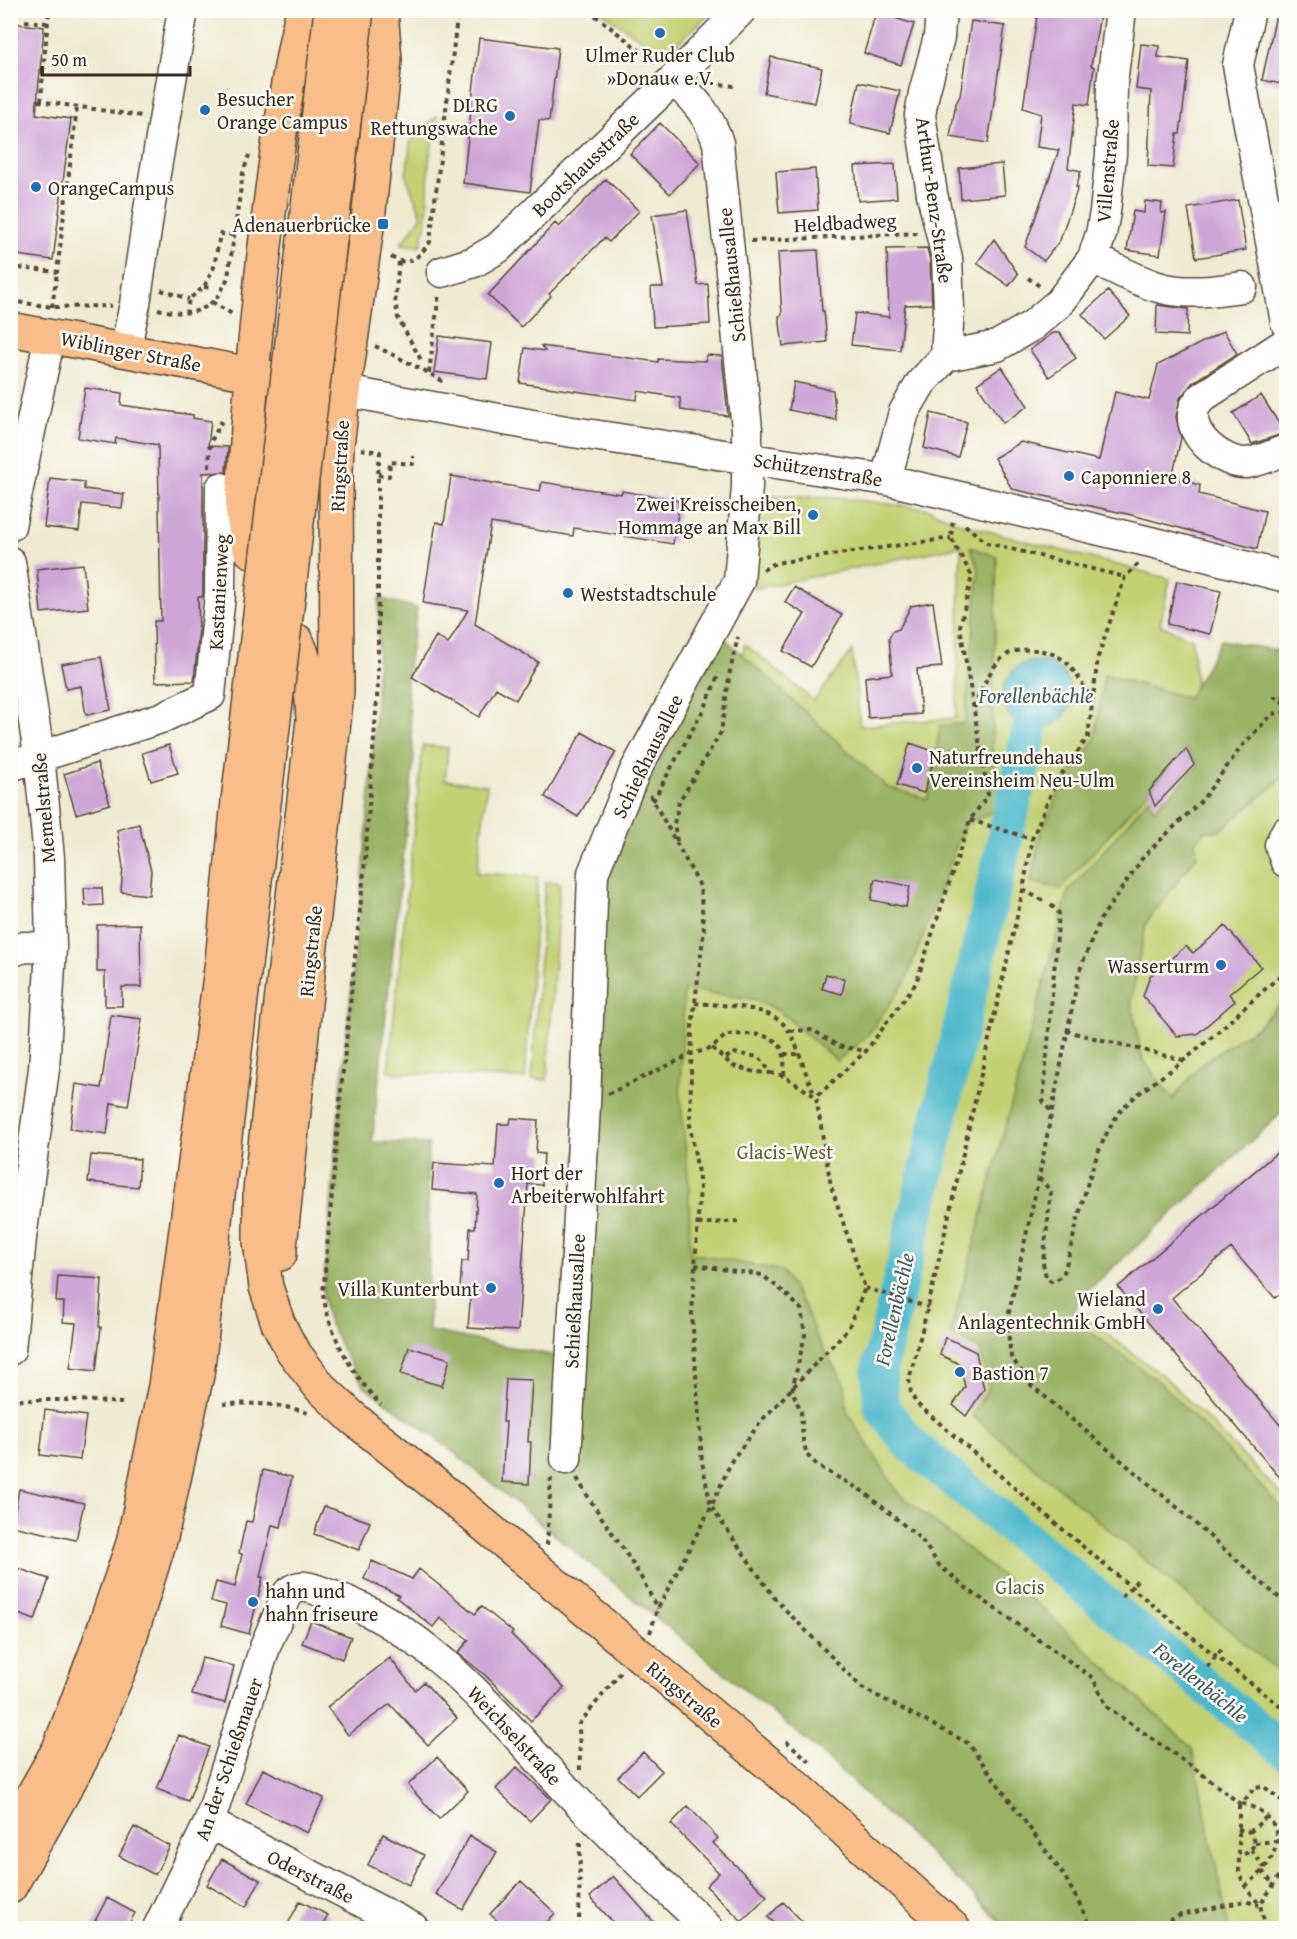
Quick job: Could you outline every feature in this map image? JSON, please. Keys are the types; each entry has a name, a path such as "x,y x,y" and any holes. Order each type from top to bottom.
{"main road":[{"path":"251,551 242,510 262,377 265,242 294,44 303,10"},
{"path":"10,1887 86,1750 122,1664 161,1538 197,1375 251,803 331,10"},
{"path":"10,1834 58,1749 96,1652 133,1543 165,1386 222,961 251,803 357,10"},
{"name":"Ringstraße","path":"381,10 385,60 368,220 336,389 337,692 280,1247 288,1307 308,1345 343,1395 413,1465"},
{"name":"Wiblinger Straße","path":"10,329 51,321 125,351 262,377"},
{"name":"Ringstraße","path":"297,641 306,663 312,690 313,720 260,1190 260,1242 266,1287 278,1323 292,1350 320,1387 353,1418 413,1465 798,1788 948,1927"}],"street":[{"path":"125,351 135,304 163,120 183,10"},
{"name":"Bootshausstraße","path":"442,273 474,261 498,248 638,102 674,79 741,10"},
{"name":"Arthur-Benz-Straße","path":"941,10 939,37 920,116 932,194 947,258 949,277 946,356"},
{"name":"Villenstraße","path":"946,356 997,346 1033,325 1060,302 1093,258 1105,212 1111,154 1112,83 1121,10"},
{"path":"1250,10 1238,65 1287,322"},
{"name":"Schießhausallee","path":"566,1459 585,1104 593,873 635,771 739,581 747,429 718,143 712,124 701,108 674,79"},
{"path":"1093,258 1160,288 1210,292 1242,287"},
{"path":"10,526 39,395 51,321"},
{"path":"1287,343 1202,397 1194,410 1194,425 1202,440 1217,455 1247,463 1287,450"},
{"path":"888,480 904,412 921,383 946,356"},
{"name":"Schützenstraße","path":"336,389 554,429 888,480 1149,541 1287,577"},
{"name":"Kastanienweg","path":"39,756 160,718 210,695 220,594 221,488"},
{"name":"Memelstraße","path":"10,562 39,756 50,858 51,948 44,1069 20,1167 10,1350"},
{"path":"10,766 39,756"},
{"path":"1287,832 1280,845 1287,862"},
{"path":"10,952 24,947 51,948"},
{"name":"Weichselstraße","path":"293,1588 304,1586 345,1600 393,1625 432,1653 461,1677 581,1805 708,1929"},
{"name":"An der Schießmauer","path":"158,1929 209,1823 266,1644 288,1593 293,1588"},
{"name":"Oderstraße","path":"209,1823 413,1929"}],"path":[{"path":"49,10 39,101 163,120"},
{"path":"392,257 399,262 411,261 430,242 458,10"},
{"path":"588,10 674,79"},
{"path":"25,21 47,23"},
{"path":"51,321 77,107"},
{"path":"10,301 51,321 135,304 186,314 199,310 212,302 221,292 228,277 243,173"},
{"name":"Heldbadweg","path":"750,241 942,232"},
{"path":"186,314 189,299 204,287 214,267 220,234 234,235"},
{"path":"399,262 395,298 398,318 421,360"},
{"path":"10,267 57,272"},
{"path":"371,344 429,373 442,273"},
{"path":"204,287 211,288"},
{"path":"212,302 237,317"},
{"path":"392,320 398,318"},
{"path":"221,488 208,476 210,443 225,414"},
{"path":"380,452 378,475 378,685 364,872 323,1294 327,1318 342,1350 363,1386 388,1412"},
{"path":"378,475 389,476 390,462 413,464 413,456"},
{"path":"816,1097 866,1052 916,983 970,820 988,795 960,626 972,576 951,538 954,515 987,543 1125,577 1098,657 1088,737 1056,784 1032,839 1023,890 928,1307 909,1380 911,1393 916,1403 1131,1588 1215,1657 1287,1710"},
{"path":"739,581 775,563 951,538"},
{"path":"677,845 674,824 679,802 721,732 730,671 738,637"},
{"path":"973,709 1001,658 1018,650 1038,650 1063,659 1092,701"},
{"path":"1287,697 1275,697 1287,704"},
{"path":"1287,712 1272,714 1242,746 1202,800 1144,856 1100,920 1079,972 1039,1178 1007,1321 1011,1357 1031,1385 1179,1509 1287,1604"},
{"path":"635,771 700,886 704,930 695,1003 690,1125 700,1185 692,1314 702,1461 711,1507 776,1600 862,1688 968,1743 1065,1877 1092,1929"},
{"path":"970,820 1032,839"},
{"path":"1023,890 1044,901"},
{"path":"1051,905 1059,913 1043,1101 1052,1113"},
{"path":"1039,1178 1051,1191 1043,1263 1046,1277 1051,1281 1057,1280 1064,1272 1101,1146 1120,1113 1148,1087 1184,1061 1287,971"},
{"path":"641,1629 650,1636 657,1610 711,1507 732,1460 763,1419 848,1329 865,1288 831,1186 816,1097 790,1031 776,1019 758,1010 695,1003"},
{"path":"790,1031 813,1030 838,1046 866,1052"},
{"path":"1066,1031 1184,1061"},
{"path":"585,1104 692,1054 712,1048 726,1035 757,1035 772,1038 784,1054 784,1076"},
{"path":"712,1048 733,1066 784,1076 816,1097"},
{"path":"726,1058 733,1053 759,1057 771,1073"},
{"path":"784,1054 798,1053"},
{"path":"698,1224 738,1221"},
{"path":"695,1265 762,1275 801,1309 805,1335 792,1390 801,1412 803,1440 807,1455 818,1466 864,1492 921,1539 939,1565 966,1588 1093,1678 1107,1707 1197,1770 1239,1803 1256,1807 1275,1826 1276,1842 1272,1858 1264,1870 1245,1886"},
{"path":"865,1288 928,1307"},
{"path":"10,1400 80,1400 122,1403"},
{"path":"223,1404 261,1403"},
{"path":"537,1544 546,1551 552,1458 566,1459 593,1508 625,1551 648,1588 657,1610"},
{"path":"1122,1597 1140,1577"},
{"path":"1207,1667 1224,1647"},
{"path":"579,1929 581,1805 579,1724 623,1669"},
{"path":"1239,1803 1244,1801 1256,1787 1263,1786 1281,1800 1287,1808"},
{"path":"1239,1803 1239,1873 1245,1886 1260,1905 1266,1929"},
{"path":"1250,1832 1266,1817"},
{"path":"1238,1829 1250,1832"},
{"path":"1250,1832 1255,1844"},
{"path":"1255,1844 1276,1842"},
{"path":"1239,1854 1244,1855 1255,1844"},
{"path":"1251,1850 1274,1885"},
{"path":"1260,1905 1287,1866"},
{"path":"1153,1929 1181,1915 1245,1902 1260,1905"},
{"path":"1283,1929 1287,1919"}],"green space":[{"name":"Ulmer Ruder Club »Donau« e.V.","path":"600,11 713,11 664,55"},
{"path":"437,116 429,161 427,220 420,247 401,244 422,216 406,176 411,139"},
{"name":"Glacis","path":"772,496 841,498 928,509 962,524 1170,579 1160,625 1192,639 1198,712 1135,870 1049,1239 1075,1310 1166,1378 1286,1499 1286,1928 1006,1928 839,1759 608,1141 725,701 745,644 814,701 852,651 860,726 956,718 961,546 754,589 746,562 759,505"},
{"path":"970,547 997,557 992,759 1009,803 964,826 906,981 867,1036 837,1061 779,1011 753,999 684,990 680,1094 689,1184 690,1253 782,1271 805,1307 817,1338 845,1385 847,1412 898,1493 1044,1610 1192,1748 1229,1928 1009,1928 817,1749 446,1446 364,1386 342,1350 327,1318 323,1294 371,778 379,598 417,608 406,681 414,758 372,1142 428,1144 429,1331 557,1356 603,874 722,636 887,787 928,799 940,726 965,723 979,569"},
{"path":"1221,640 1286,652 1286,775 1220,831 1205,831 1195,841 1197,855 1146,923 1131,1000 1142,1059 1173,1099 1202,1063 1257,1027 1286,997 1286,1109 1082,1296 1070,1317 1161,1383 1286,1512 1286,1678 972,1415 989,1388 980,1349 950,1334 1068,892 1149,798 1154,810 1198,765 1186,750 1060,889 1031,882 1040,835 1061,787 1095,739 1104,674 1188,698"},
{"path":"423,745 448,748 445,780 487,785 477,873 538,877 525,1079 388,1072"},
{"path":"1286,775 1286,997 1257,1027 1202,1063 1173,1100 1142,1059 1131,1000 1146,923 1197,856 1195,841 1205,831 1220,831"},
{"path":"545,882 560,883 547,1080 532,1079"}],"water":[{"name":"Forellenbächle","path":"1037,661 1050,664 1061,671 1068,682 1071,695 1068,708 1061,719 1050,726 1037,729 1024,726 1013,719 1006,708 1003,695 1006,682 1013,671 1024,664"}],"building":[{"path":"1038,10 1101,10 1091,66 1094,67 1089,105 1076,103 1068,168 1081,171 1076,187 1078,187 1060,240 1044,261 1025,247 1059,150 1037,147 1041,114 1023,108"},
{"path":"1277,10 1287,10 1287,85 1262,80"},
{"path":"876,12 914,24 901,65 864,53"},
{"path":"971,21 1005,26 988,143 950,137 956,103 960,96"},
{"name":"OrangeCampus","path":"10,23 44,27 36,114 71,119 53,260 10,254"},
{"name":"DLRG Rettungswache","path":"479,38 558,48 549,121 539,120 530,192 463,183"},
{"path":"1141,44 1159,46 1158,57 1189,61 1180,134 1177,134 1173,168 1148,166 1151,91 1136,89"},
{"path":"771,57 822,68 815,103 764,93"},
{"path":"859,82 900,91 890,133 850,124"},
{"path":"660,123 700,163 670,194 630,154"},
{"path":"895,164 897,198 858,201 855,166"},
{"path":"1002,164 1005,195 961,199 959,168"},
{"path":"815,169 818,210 779,213 776,172"},
{"path":"606,179 639,211 609,242 604,238 549,294 551,296 521,327 488,295 555,223 559,227"},
{"path":"1238,200 1246,250 1196,258 1188,208"},
{"path":"1145,201 1162,203 1161,213 1166,212 1160,255 1127,250 1133,211 1144,213"},
{"path":"687,210 698,285 708,284 710,324 653,327 651,287 663,287 652,215"},
{"path":"994,239 1018,274 1009,286 977,263"},
{"path":"927,248 930,260 932,304 905,305 900,350 851,345 855,313 889,317 887,249"},
{"path":"818,250 822,311 824,311 827,342 783,346 779,316 782,315 778,252"},
{"path":"1108,291 1130,316 1104,339 1082,314"},
{"path":"1157,305 1188,309 1187,336 1156,334"},
{"path":"1224,331 1237,354 1193,382 1180,398 1176,417 1181,438 1172,478 1200,485 1199,494 1265,511 1257,549 1132,515 1012,489 994,458 1021,442 1099,460 1115,392 1149,400 1158,365"},
{"path":"1053,333 1060,333 1076,358 1049,377 1030,350"},
{"path":"439,336 492,343 487,379 434,372"},
{"path":"541,346 658,362 658,359 706,361 706,355 722,356 728,416 681,410 680,398 638,391 637,400 520,383 525,348 545,351"},
{"path":"1002,367 1028,406 1003,423 977,384"},
{"path":"794,382 833,390 836,420 789,410"},
{"path":"85,388 122,393 121,405 193,415 193,418 211,421 208,446 228,447 226,472 203,473 203,593 202,597 198,597 199,630 194,681 155,682 154,621 161,621 158,445 116,438 115,444 78,438"},
{"path":"1261,395 1285,433 1252,444 1233,413"},
{"path":"931,413 967,422 958,457 924,448"},
{"path":"451,476 540,491 542,482 621,494 622,491 680,501 673,544 574,528 573,536 491,523 475,624 538,662 516,700 496,688 479,717 412,677 436,636 448,644 468,610 423,603 436,522 444,524"},
{"path":"50,478 84,482 84,489 124,494 122,508 82,504 79,531 44,527"},
{"path":"83,564 88,608 41,613 37,569"},
{"path":"1177,581 1221,591 1210,634 1167,624"},
{"path":"794,587 842,615 811,667 783,651 805,614 785,602"},
{"path":"933,602 942,667 917,669 921,714 868,718 865,677 892,674 889,638 893,631 899,629 911,606"},
{"path":"101,657 111,710 86,715 81,686 66,689 61,664"},
{"path":"582,732 616,752 578,817 545,797"},
{"name":"Naturfreundehaus Vereinsheim Neu-Ulm","path":"910,743 936,752 924,793 897,785"},
{"path":"169,745 178,773 151,781 142,753"},
{"path":"1186,749 1194,765 1155,806 1149,791"},
{"path":"97,763 110,804 76,814 64,774"},
{"path":"139,824 151,871 149,895 121,892 123,867 117,830"},
{"path":"875,879 910,886 906,907 871,900"},
{"path":"84,888 102,888 103,905 85,906"},
{"path":"140,924 141,987 122,987 122,1006 105,1006 105,972 97,972 97,925"},
{"path":"1225,926 1261,967 1229,994 1235,1001 1197,1034 1177,1036 1143,996 1150,976 1186,946 1193,953"},
{"path":"826,974 845,979 842,994 822,989"},
{"path":"111,1015 142,1019 128,1106 111,1103 107,1134 70,1129 76,1084 101,1088"},
{"path":"511,1118 538,1120 536,1153 544,1154 542,1185 528,1184 518,1331 468,1328 471,1290 460,1289 462,1261 468,1261 470,1228 475,1228 477,1194 432,1190 434,1163 495,1167 498,1124 510,1124"},
{"name":"Wieland Anlagentechnik GmbH","path":"1287,1144 1287,1288 1275,1298 1231,1248 1172,1298 1287,1433 1287,1486 1118,1287"},
{"path":"91,1155 140,1159 138,1187 88,1182"},
{"path":"58,1276 102,1279 99,1327 101,1327 96,1371 70,1368 76,1323 63,1322 64,1302 56,1302"},
{"path":"945,1337 976,1352 984,1389 966,1416 953,1405 965,1387 960,1364 940,1355"},
{"path":"409,1347 450,1359 442,1386 401,1374"},
{"path":"506,1379 532,1380 528,1442 531,1442 529,1484 502,1482"},
{"path":"45,1410 86,1416 80,1460 40,1455"},
{"path":"263,1470 292,1477 281,1527 272,1525 260,1577 263,1577 249,1634 221,1626 226,1605 211,1601 216,1582 235,1587 246,1521 252,1522"},
{"path":"19,1489 84,1503 76,1540 12,1526"},
{"path":"324,1506 370,1522 359,1550 314,1534"},
{"path":"372,1561 412,1579 419,1569 475,1614 481,1606 513,1632 511,1634 564,1688 531,1721 485,1675 458,1653 469,1640 440,1618 433,1627 397,1598 399,1595 364,1579"},
{"path":"14,1567 49,1579 35,1620 10,1611 10,1577"},
{"path":"311,1621 351,1637 342,1659 302,1643"},
{"path":"202,1658 234,1666 225,1703 192,1695"},
{"path":"390,1658 415,1690 424,1682 457,1718 428,1745 390,1704 348,1735 327,1707"},
{"path":"179,1735 209,1747 188,1801 157,1789"},
{"path":"643,1752 662,1771 637,1796 618,1777"},
{"path":"437,1757 468,1791 439,1819 408,1785"},
{"path":"517,1767 551,1799 530,1821 496,1789"},
{"path":"263,1769 324,1798 307,1833 246,1804"},
{"path":"688,1806 718,1838 713,1843 767,1896 742,1921 706,1886 719,1873 671,1824"},
{"path":"134,1827 170,1846 155,1875 119,1856"},
{"path":"383,1834 424,1855 409,1885 368,1865"},
{"path":"470,1836 497,1852 463,1910 436,1894"},
{"path":"222,1859 260,1880 246,1907 207,1885"},
{"path":"613,1876 660,1929 619,1929 590,1897"},
{"path":"521,1881 555,1913 541,1929 506,1929 490,1914"},
{"path":"107,1898 135,1913 126,1929 91,1929"},
{"path":"300,1901 328,1915 321,1929 297,1929 288,1924"},
{"path":"783,1902 810,1929 780,1929 768,1917"}],"waterway":[{"name":"Forellenbächle","path":"1030,728 879,1371 881,1406 909,1443 1286,1752"}],"place":[{"name":"Ulmer Ruder Club »Donau« e.V.","path":"660,33"},
{"name":"Besucher Orange Campus","path":"205,110"},
{"name":"DLRG Rettungswache","path":"510,116"},
{"name":"OrangeCampus","path":"36,187"},
{"name":"Adenauerbrücke","path":"383,224"},
{"name":"Caponniere 8","path":"1069,476"},
{"name":"Zwei Kreisscheiben, Hommage an Max Bill","path":"813,515"},
{"name":"Weststadtschule","path":"568,593"},
{"name":"Naturfreundehaus Vereinsheim Neu-Ulm","path":"917,768"},
{"name":"Wasserturm","path":"1221,965"},
{"name":"Hort der Arbeiterwohlfahrt","path":"499,1183"},
{"name":"Villa Kunterbunt","path":"491,1288"},
{"name":"Wieland Anlagentechnik GmbH","path":"1158,1309"},
{"name":"Bastion 7","path":"960,1372"},
{"name":"hahn und hahn friseure","path":"253,1602"}],"park label":[{"name":"Glacis-West","path":"785,1151"}]}
